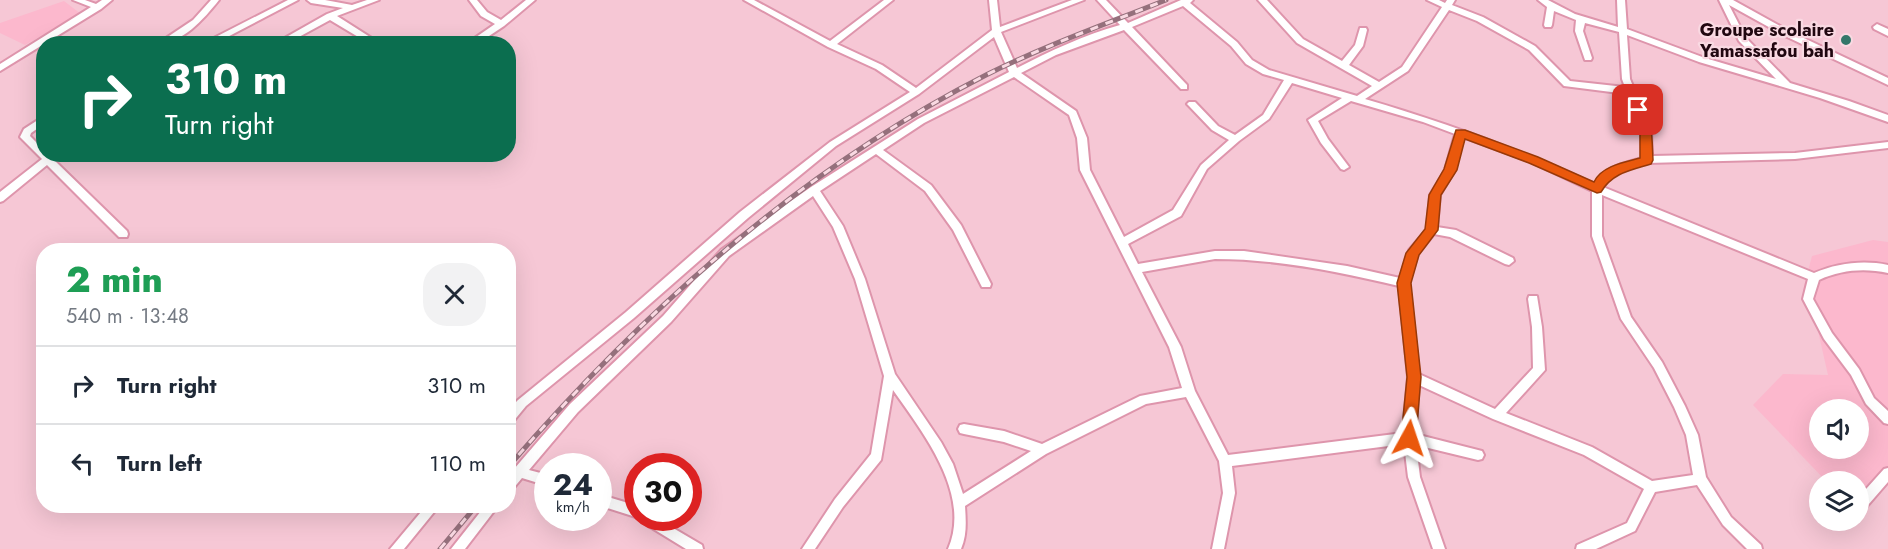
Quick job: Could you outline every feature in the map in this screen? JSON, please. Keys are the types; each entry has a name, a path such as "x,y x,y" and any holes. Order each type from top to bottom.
{"street":[{"path":"77,0 98,7"},
{"path":"51,36 108,0"},
{"path":"174,36 196,22 215,0"},
{"path":"222,36 294,0"},
{"path":"311,0 352,7"},
{"path":"293,36 330,16 375,0"},
{"path":"473,0 484,14 501,24"},
{"path":"482,36 531,0"},
{"path":"748,0 831,45 879,67 916,92"},
{"path":"831,45 889,0"},
{"path":"993,0 996,31 1014,72 1073,113 1082,138 1086,170 1174,347 1189,392 1225,461 1229,493 1218,549"},
{"path":"516,409 630,315 744,215 833,144 916,92 996,31 1080,0"},
{"path":"1101,0 1184,87"},
{"path":"1262,0 1300,41 1379,86"},
{"path":"1431,0 1449,3 1532,48 1567,84 1630,91"},
{"path":"1542,0 1581,18 1625,31 1710,63 1825,95 1888,118"},
{"path":"1622,0 1626,79 1646,130 1647,160"},
{"path":"1725,0 1742,39 1789,86"},
{"path":"1725,0 1786,33 1888,82"},
{"path":"516,477 574,408 667,319 725,253 813,190 921,122 1014,72 1186,1 1234,44 1249,62 1266,72 1426,120 1534,160 1597,189 1814,277 1834,268 1879,267 1888,269"},
{"path":"1344,167 1324,141 1313,120 1379,86 1405,69 1449,3"},
{"path":"1548,25 1551,6"},
{"path":"330,16 364,36"},
{"path":"1581,18 1579,31 1588,58"},
{"path":"1877,27 1888,33"},
{"path":"1343,66 1359,46 1363,30"},
{"path":"0,68 36,46"},
{"path":"1122,243 1177,213 1204,167 1266,117 1289,80"},
{"path":"1192,104 1215,128 1236,139"},
{"path":"36,124 27,130 26,137 36,145"},
{"path":"1438,549 1414,477 1409,438 1414,377 1404,283 1413,253 1432,230 1435,195 1450,170 1460,133"},
{"path":"1756,549 1727,520 1700,479 1692,435 1679,406 1658,365 1626,319 1597,236 1597,189 1602,178 1621,168 1647,160 1795,156 1888,145"},
{"path":"878,150 928,188 957,228 986,284"},
{"path":"0,198 46,162"},
{"path":"57,162 123,234"},
{"path":"813,190 838,226 860,279 890,376 936,443 961,502 960,541 954,549"},
{"path":"1432,230 1452,233 1509,261"},
{"path":"1135,269 1215,255 1244,255 1347,270 1404,283"},
{"path":"1814,277 1808,299 1828,336 1856,372 1870,401 1888,419"},
{"path":"1497,415 1539,370 1533,299"},
{"path":"808,549 839,503 877,456 890,376"},
{"path":"1414,377 1497,415 1588,451 1651,487 1700,479"},
{"path":"961,502 1042,450 1144,399 1189,392"},
{"path":"964,429 1003,436 1042,450"},
{"path":"1225,461 1409,438 1478,455"},
{"path":"520,472 534,477"},
{"path":"1869,495 1888,473"},
{"path":"1582,549 1631,528 1651,487"},
{"path":"396,549 427,513"},
{"path":"457,549 486,513"},
{"path":"667,531 697,549"}],"shaded area":[{"path":"64,1 81,14 41,36 36,36 36,39 25,45 0,33 0,23"},
{"path":"1873,240 1888,242 1888,478 1869,493 1869,471 1816,471 1753,405 1783,374 1828,375 1818,331 1803,290 1812,256"}],"railway":[{"path":"516,458 614,353 670,299 789,199 852,154 918,113 1008,64 1166,0"},
{"path":"440,549 470,513"}],"place":[{"name":"Groupe scolaire Yamassafou bah","path":"1846,40"}],"route":[{"path":"1409,438 1414,377 1404,283 1413,253 1432,230 1435,195 1450,170 1460,133 1534,160 1597,189 1602,178 1621,168 1647,160 1646,130 1638,110"}]}
